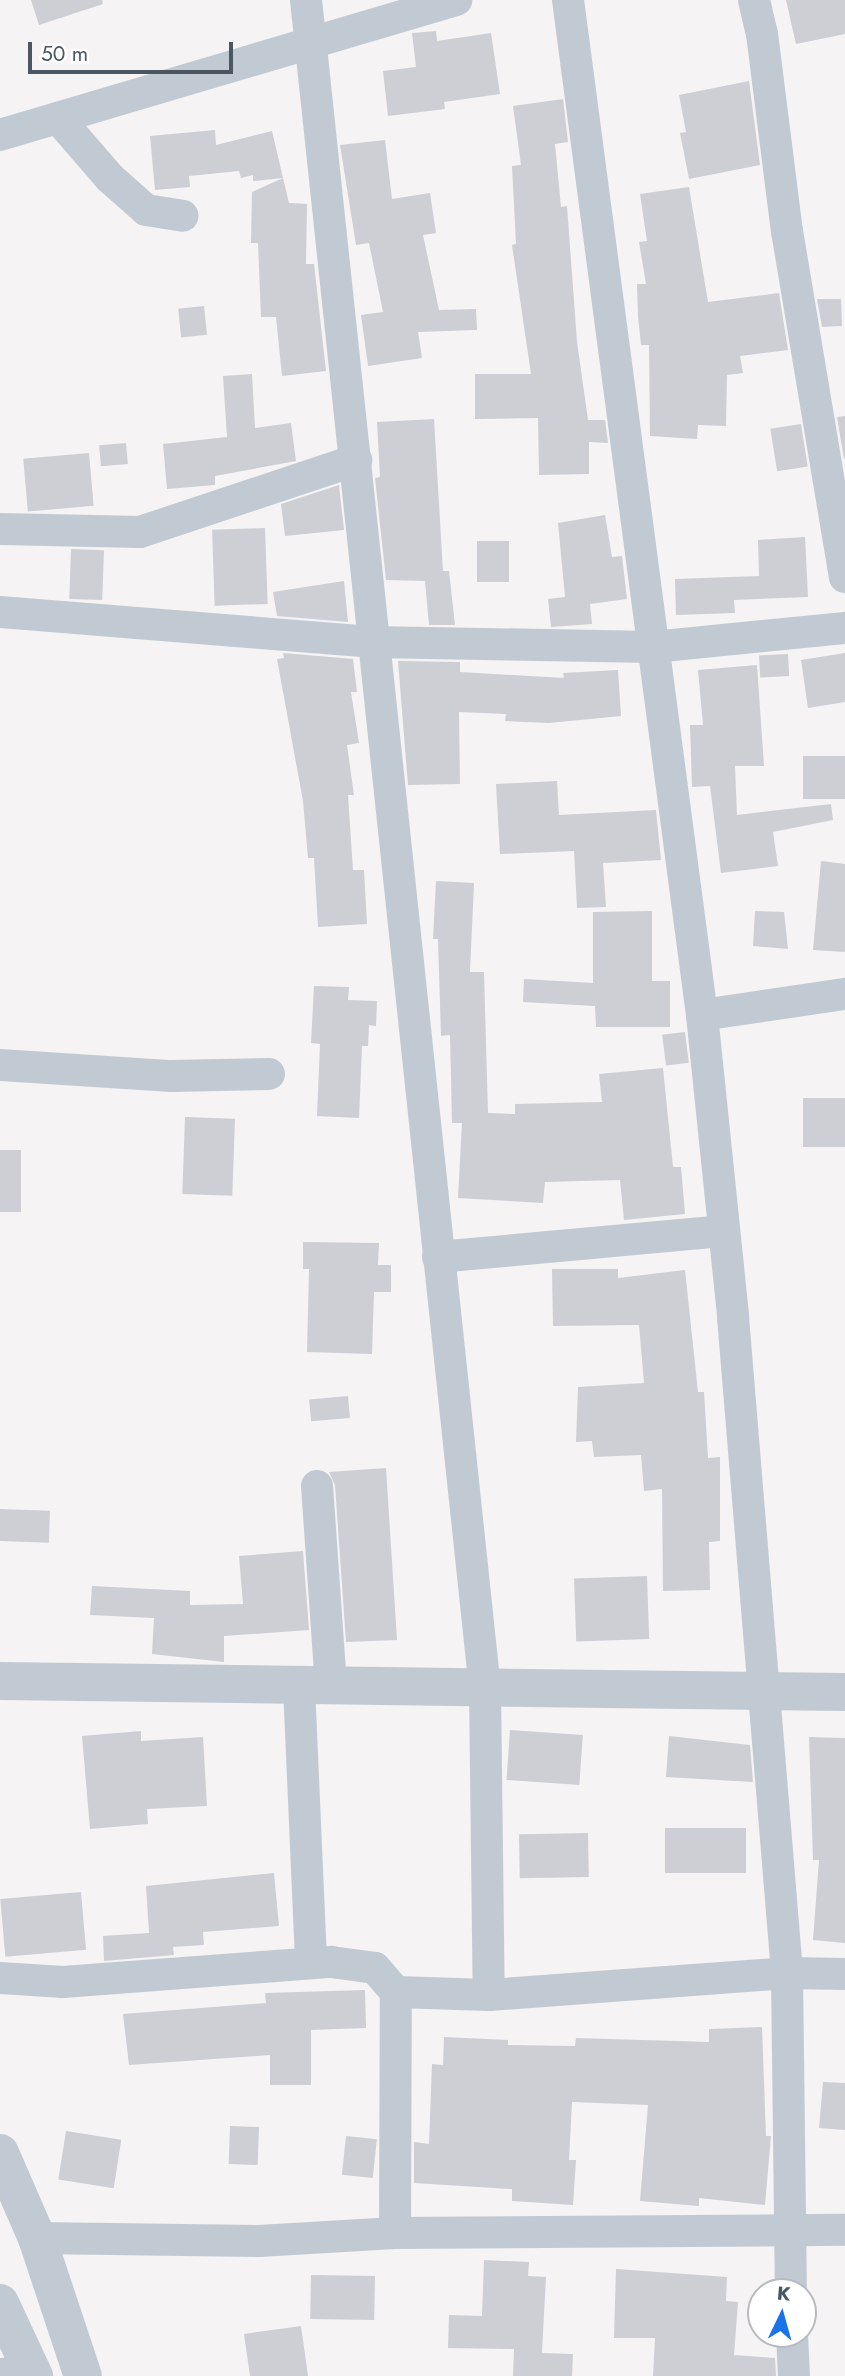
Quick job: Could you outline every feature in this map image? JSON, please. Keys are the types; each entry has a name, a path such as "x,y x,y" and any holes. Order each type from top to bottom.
{"street":[{"path":"306,0 485,1689 489,1995"},
{"path":"0,135 456,0"},
{"path":"568,0 702,1015 765,1691 787,1973 790,2278"},
{"path":"754,0 762,34 789,244 845,577"},
{"path":"58,118 110,178 146,210 183,216"},
{"path":"0,529 140,533 356,460"},
{"path":"0,612 372,642 653,646 845,628"},
{"path":"702,1015 845,994"},
{"path":"0,1065 172,1076 268,1074"},
{"path":"438,1257 722,1231"},
{"path":"311,1963 317,1486"},
{"path":"0,1681 845,1692"},
{"path":"0,1978 63,1982 311,1963 375,1968 396,1992 395,2233"},
{"path":"396,1992 489,1995 787,1973 845,1974"},
{"path":"0,2152 37,2238 83,2376"},
{"path":"37,2238 259,2241 395,2233 845,2230"},
{"path":"0,2302 22,2374"},
{"path":"793,2348 794,2376"}],"building":[{"path":"31,0 102,0 103,4 39,25"},
{"path":"786,0 845,0 845,34 796,44"},
{"path":"436,31 437,41 491,33 500,94 444,102 445,109 388,116 383,71 416,67 412,33"},
{"path":"749,81 760,165 689,179 680,133 686,132 679,95"},
{"path":"563,99 568,142 555,144 561,207 567,206 577,342 588,420 605,420 608,443 589,442 589,474 539,475 538,418 475,419 475,374 531,374 512,245 516,244 512,166 521,165 513,106"},
{"path":"215,130 216,145 272,131 283,178 253,181 253,175 241,178 239,171 189,176 190,187 155,190 150,136"},
{"path":"385,140 392,199 430,193 436,233 423,235 439,310 476,309 477,330 418,332 422,358 368,366 361,315 383,312 369,243 356,245 340,145"},
{"path":"283,178 289,203 307,204 306,264 314,264 326,371 282,376 276,317 261,317 258,243 251,243 252,192"},
{"path":"689,187 708,302 779,293 788,350 740,356 743,373 727,375 726,426 698,425 697,439 650,436 649,345 641,345 638,316 637,284 646,284 639,242 647,241 640,194"},
{"path":"817,299 841,299 842,326 822,327"},
{"path":"204,306 207,335 181,338 178,309"},
{"path":"252,374 255,428 291,423 296,461 215,476 215,485 167,489 163,444 227,437 223,376"},
{"path":"845,416 845,458 844,459 837,417"},
{"path":"434,419 443,571 449,571 455,625 429,625 425,581 386,580 375,478 380,477 377,422"},
{"path":"801,424 808,466 777,471 770,429"},
{"path":"126,443 128,464 101,466 99,445"},
{"path":"89,453 94,506 28,512 23,459"},
{"path":"339,485 344,530 285,536 281,504"},
{"path":"605,515 612,557 622,556 627,599 590,604 592,624 551,627 548,599 565,597 558,523"},
{"path":"265,528 268,604 215,606 212,530"},
{"path":"805,537 808,597 734,600 735,613 676,615 675,579 759,576 758,540"},
{"path":"477,541 509,541 509,582 477,582"},
{"path":"71,549 104,550 102,600 69,599"},
{"path":"344,581 348,622 277,616 273,592"},
{"path":"283,653 353,659 357,692 351,692 359,743 347,745 354,795 348,795 353,870 364,870 367,924 318,927 314,858 308,858 303,801 277,659 284,658"},
{"path":"845,653 845,702 808,708 801,660"},
{"path":"788,654 789,676 760,677 759,656"},
{"path":"398,661 460,662 460,672 564,678 563,673 618,670 621,716 549,723 505,721 506,714 459,712 460,784 408,785"},
{"path":"757,665 764,766 735,766 737,815 831,804 833,820 773,832 778,866 721,873 710,786 692,787 690,725 703,725 698,670"},
{"path":"803,756 845,756 845,799 803,799"},
{"path":"557,781 559,815 656,810 661,860 603,863 606,907 577,908 574,851 500,854 496,784"},
{"path":"821,861 845,864 845,952 813,950"},
{"path":"436,881 474,883 470,972 484,972 488,1113 515,1114 515,1104 602,1102 599,1074 663,1068 673,1167 681,1167 685,1214 624,1220 620,1180 545,1182 543,1203 458,1198 462,1123 452,1123 450,1035 441,1036 438,939 433,939"},
{"path":"652,911 652,981 670,981 670,1027 596,1027 595,1006 523,1002 524,979 593,983 593,912"},
{"path":"755,911 784,912 788,949 753,946"},
{"path":"314,986 349,987 348,1000 377,1001 376,1026 369,1025 368,1046 362,1046 359,1118 317,1116 320,1044 311,1043"},
{"path":"685,1032 689,1063 666,1066 662,1035"},
{"path":"803,1098 845,1098 845,1147 803,1147"},
{"path":"185,1117 235,1119 232,1196 182,1194"},
{"path":"0,1150 21,1150 21,1212 0,1212"},
{"path":"303,1242 379,1243 378,1265 391,1265 391,1292 374,1292 372,1354 307,1352 309,1269 303,1269"},
{"path":"552,1269 618,1269 618,1278 685,1270 698,1392 704,1392 708,1458 720,1457 720,1541 709,1542 710,1590 663,1591 662,1489 644,1491 641,1455 594,1457 592,1441 576,1442 578,1387 644,1383 639,1325 553,1326"},
{"path":"348,1396 350,1418 311,1421 309,1399"},
{"path":"386,1468 397,1640 346,1642 335,1485 329,1472"},
{"path":"0,1509 50,1511 49,1543 0,1541"},
{"path":"303,1551 309,1630 224,1636 224,1662 152,1654 154,1618 90,1615 92,1586 190,1591 190,1605 243,1604 239,1556"},
{"path":"647,1576 649,1639 576,1642 574,1579"},
{"path":"510,1730 583,1735 579,1785 507,1780"},
{"path":"141,1731 141,1741 203,1737 207,1806 147,1809 148,1824 90,1829 82,1736"},
{"path":"669,1736 750,1745 753,1782 666,1777"},
{"path":"809,1737 845,1738 845,1943 813,1940 819,1860 813,1860"},
{"path":"665,1828 746,1828 746,1873 665,1873"},
{"path":"588,1833 589,1877 520,1878 519,1834"},
{"path":"274,1873 279,1926 203,1932 204,1945 173,1947 174,1955 104,1961 103,1936 149,1933 146,1886"},
{"path":"81,1892 86,1950 5,1957 0,1899"},
{"path":"365,1990 366,2028 311,2030 311,2085 270,2085 270,2055 129,2065 123,2014 266,2003 265,1993"},
{"path":"762,2027 766,2136 771,2136 765,2205 699,2198 699,2206 640,2201 648,2105 572,2102 569,2160 576,2160 573,2205 512,2201 512,2189 414,2183 414,2142 429,2144 432,2064 443,2065 444,2037 508,2040 508,2045 575,2046 576,2038 709,2042 709,2029"},
{"path":"823,2082 845,2083 845,2130 819,2128"},
{"path":"230,2126 259,2127 258,2165 229,2164"},
{"path":"66,2131 121,2140 114,2188 58,2179"},
{"path":"346,2136 377,2139 373,2178 342,2175"},
{"path":"484,2260 529,2262 528,2276 546,2277 542,2353 573,2354 572,2376 513,2376 514,2349 448,2348 449,2315 482,2316"},
{"path":"616,2269 727,2277 726,2301 738,2302 734,2355 775,2358 776,2376 653,2376 655,2338 614,2338"},
{"path":"311,2275 375,2276 374,2320 310,2319"},
{"path":"301,2326 308,2376 250,2376 244,2334"}]}
